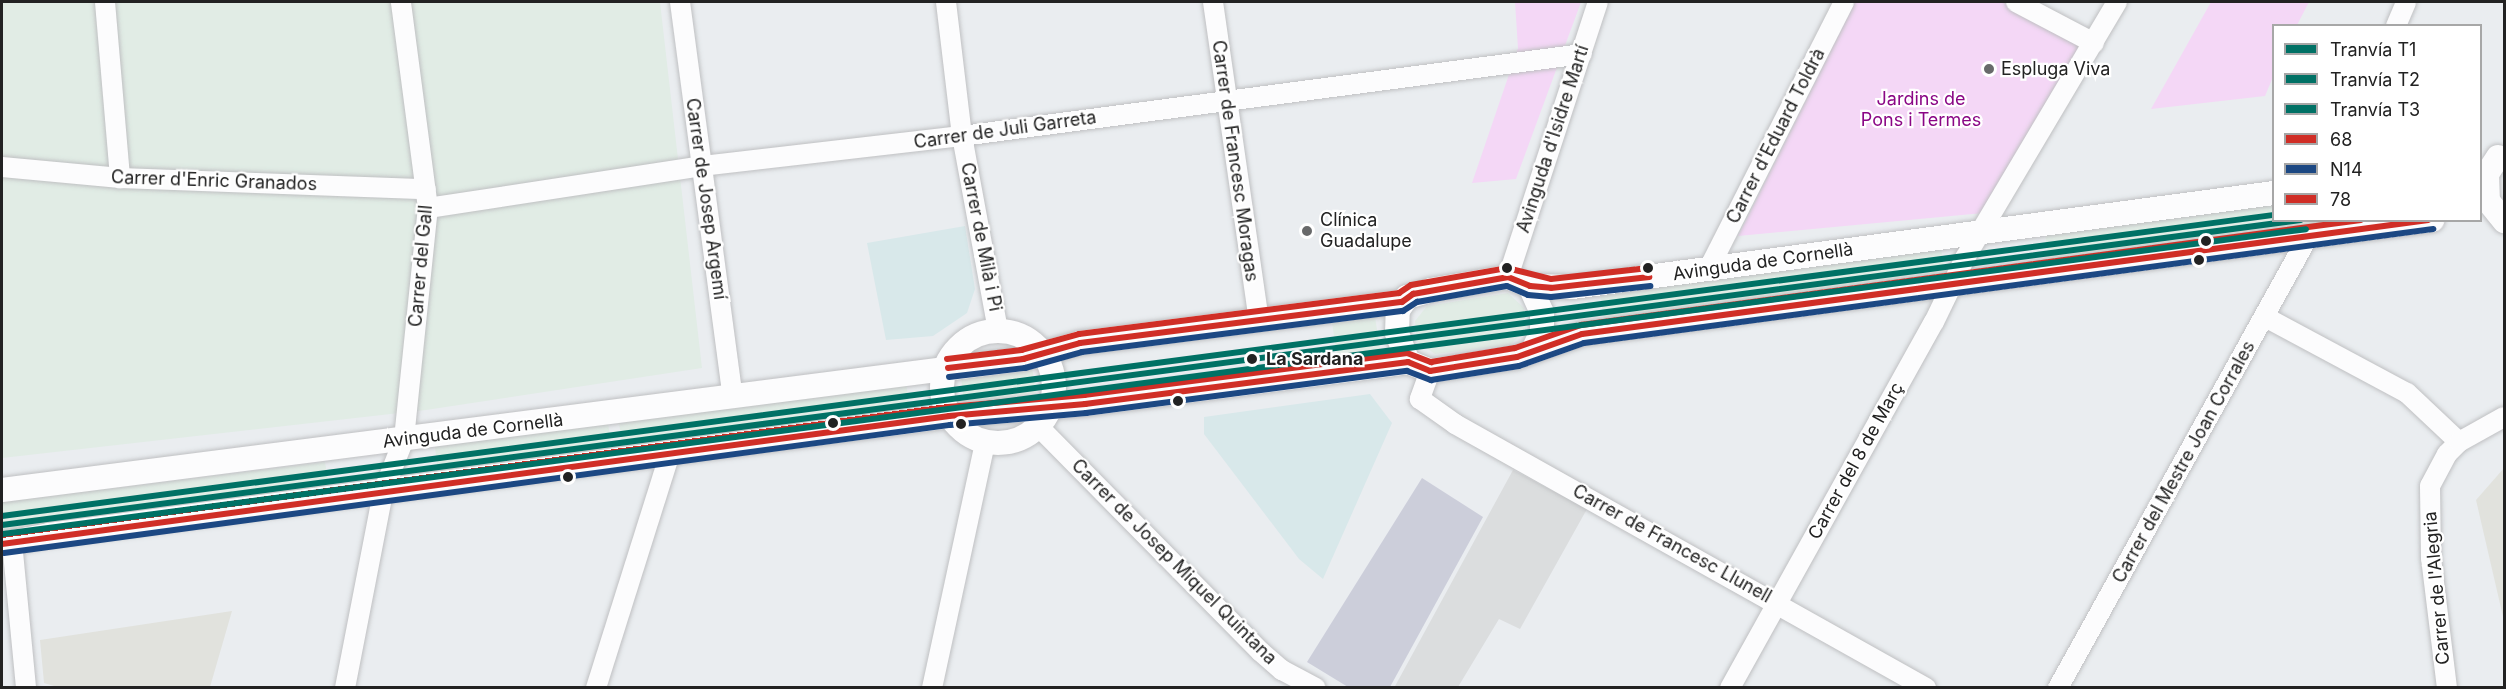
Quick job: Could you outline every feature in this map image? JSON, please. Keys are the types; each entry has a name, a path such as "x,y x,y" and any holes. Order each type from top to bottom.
{"street":[{"path":"105,2 120,178"},
{"name":"Carrer del Gall","path":"345,687 383,492 404,439 427,199 406,2"},
{"name":"Carrer de Josep Argemí","path":"680,2 733,397"},
{"name":"Carrer de Milà i Pi","path":"946,2 962,136 998,330"},
{"name":"Carrer de Francesc Moragas","path":"1213,2 1259,321"},
{"name":"Avinguda d'Isidre Martí","path":"1508,277 1598,2"},
{"name":"Carrer d'Eduard Toldrà","path":"1708,270 1844,2"},
{"path":"2016,2 2094,44"},
{"name":"Carrer del 8 de Març","path":"1730,687 1981,233 2117,2"},
{"path":"2397,24 2406,2"},
{"name":"Carrer de Juli Garreta","path":"427,199 962,136 1582,54"},
{"path":"2493,216 2488,201 2487,174 2494,158"},
{"name":"Carrer d'Enric Granados","path":"2,167 120,178 427,199"},
{"name":"Avinguda de Cornellà","path":"1508,277 1530,286 1573,287 2272,193"},
{"path":"26,687 9,549 383,492 949,416 1517,357 1582,334 2417,222"},
{"name":"Carrer del Mestre Joan Corrales","path":"2058,687 2308,237"},
{"path":"1044,353 1080,343 1402,302 1413,294 1508,277"},
{"path":"1530,286 1542,313 1542,331 1533,350"},
{"path":"1402,302 1395,321 1419,367"},
{"path":"2265,317 2408,393 2459,442"},
{"path":"998,330 1024,336 1044,353 1053,369 1053,405 1039,427 1013,442 985,443 964,433 949,416 941,387 944,369 964,341 998,330"},
{"name":"Avinguda de Cornellà","path":"2,490 733,397 944,369 1044,353"},
{"name":"Carrer de Francesc Llunell","path":"1419,367 1420,399 1455,424 1777,601 1926,687"},
{"name":"Carrer de l'Alegria","path":"2447,687 2429,509 2434,477 2459,442 2505,417"},
{"name":"Carrer de Josep Miquel Quintana","path":"1039,427 1284,679 1316,687"},
{"path":"932,687 985,443"},
{"path":"596,687 670,453"}],"shaded area":[{"path":"2,2 660,2 702,368 426,410 2,458"},
{"path":"2272,204 2272,222 2345,222 2049,261 2045,234"},
{"path":"965,226 975,289 967,313 933,336 886,340 867,243"},
{"path":"1941,248 1945,275 1604,320 1600,294"},
{"path":"1508,293 1524,308 1526,329 1510,345 1435,354 1417,341 1415,321 1427,306"},
{"path":"1375,317 1381,355 1338,361 1332,323"},
{"path":"1032,367 1036,393 964,403 961,377"},
{"path":"906,383 910,410 623,449 619,423"},
{"path":"1370,394 1392,423 1323,579 1299,559 1204,434 1204,417"},
{"path":"608,423 612,449 438,473 435,447"},
{"path":"325,462 329,487 2,534 2,502"},
{"path":"2504,468 2504,621 2476,500"},
{"path":"1513,470 1587,509 1520,629 1499,619 1458,687 1394,688"},
{"path":"1422,478 1483,517 1390,687 1348,687 1307,662"},
{"path":"232,611 210,687 61,688 44,683 40,640"}],"green space":[{"path":"1515,2 1581,2 1516,179 1472,183 1518,48"},
{"name":"Jardins de Pons i Termes","path":"1855,2 2002,2 2082,44 1994,212 1738,236"},
{"path":"2211,2 2309,2 2298,24 2272,24 2272,79 2265,96 2151,109"}],"tram line":[{"name":"T3","path":"2,516 2272,215"},
{"name":"T1","path":"2,525 2286,222"},
{"name":"T2","path":"3,534 2306,229"}],"transit line":[{"name":"78","path":"2,535 948,407 1084,395 1407,353 1431,362 1515,348 1581,325 2346,222"},
{"name":"68","path":"2,544 949,416 1085,404 1408,362 1430,371 1517,357 1582,334 2413,222"},
{"name":"N14","path":"4,553 950,425 1086,413 1407,371 1431,380 1519,366 1584,343 2433,229"},
{"name":"78","path":"947,359 1021,350 1079,334 1399,293 1411,285 1507,268 1551,279 1648,268"},
{"name":"68","path":"948,368 1023,359 1080,343 1402,302 1413,294 1508,277 1530,286 1551,288 1649,277"},
{"name":"N14","path":"949,377 1025,368 1082,352 1403,311 1417,302 1507,286 1528,295 1551,297 1650,286"}],"place":[{"name":"Espluga Viva","path":"1989,69"},
{"name":"Clínica Guadalupe","path":"1307,231"},
{"name":"La Sardana","path":"1252,359"}]}
